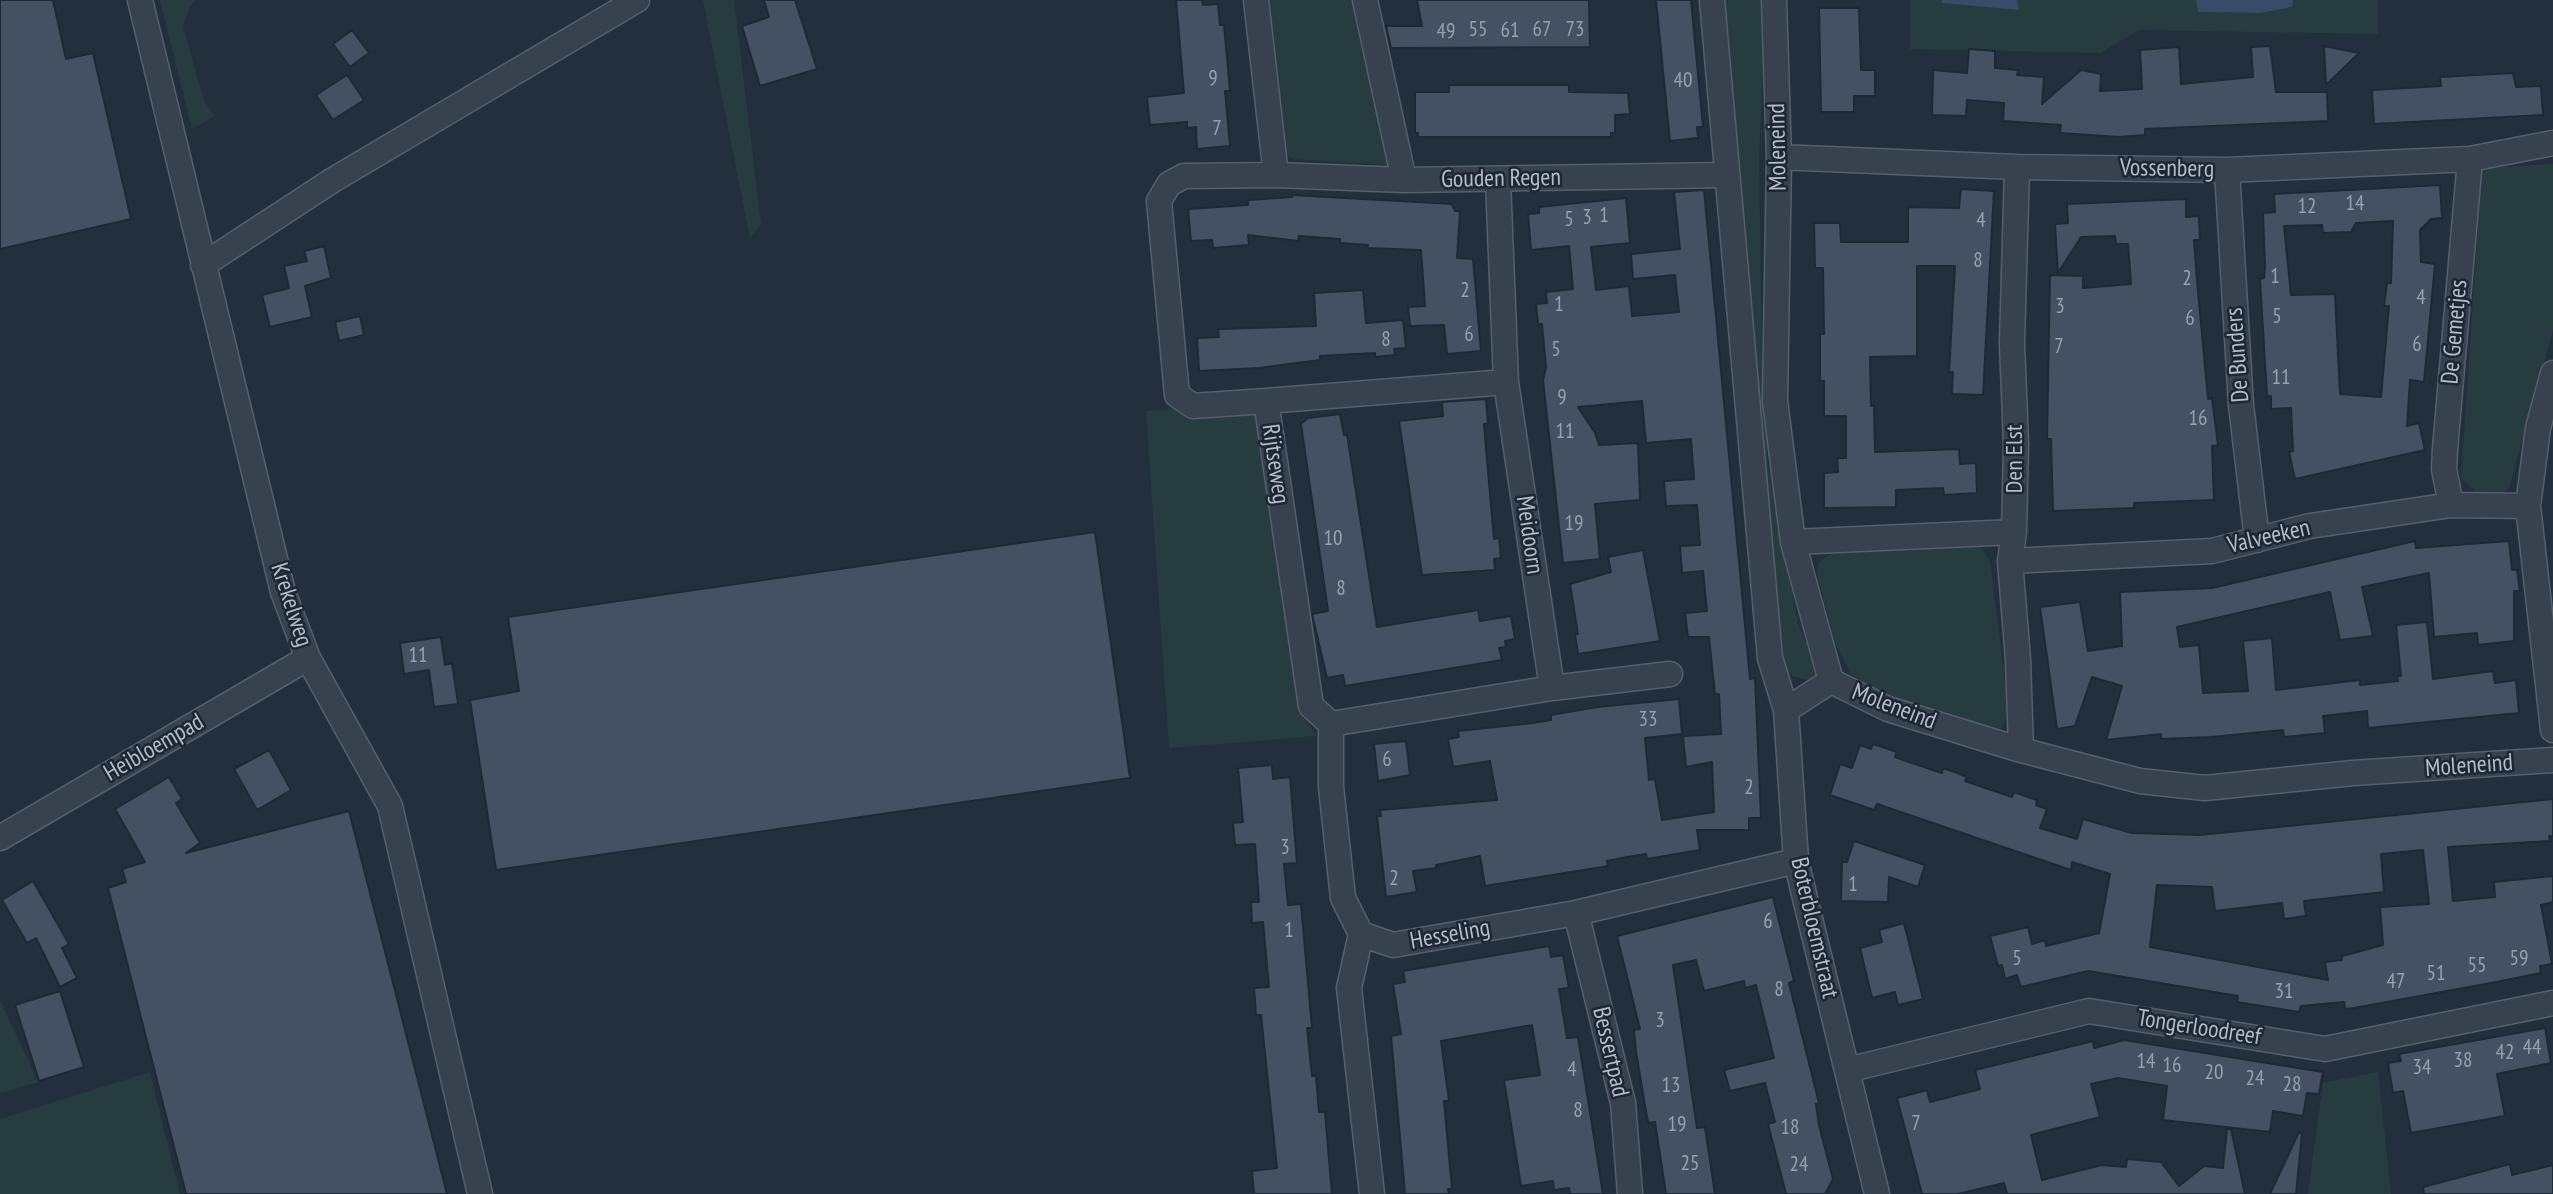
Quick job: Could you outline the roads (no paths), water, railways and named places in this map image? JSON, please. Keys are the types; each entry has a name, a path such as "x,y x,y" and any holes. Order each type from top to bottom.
{"street":[{"name":"Krekelweg","path":"140,0 284,592 308,658 390,806 480,1194"},
{"path":"203,265 333,180 637,0"},
{"path":"1256,0 1276,175"},
{"path":"1364,0 1404,180"},
{"name":"Moleneind","path":"1712,0 1770,658 1786,710"},
{"name":"Moleneind","path":"1774,0 1779,157 1776,401 1793,542 1831,681 1888,709 2021,750 2140,781 2205,788 2353,773 2553,761"},
{"name":"Vossenberg","path":"1779,157 2017,167 2227,170 2470,159 2553,143"},
{"name":"De Gemetjes","path":"2451,505 2444,469 2445,449 2470,159"},
{"name":"Den Elst","path":"2017,167 2012,343 2016,444 2014,532 2010,561 2018,659 2021,750"},
{"name":"De Bunders","path":"2227,170 2241,405 2256,540"},
{"name":"Gouden Regen","path":"1276,175 1404,180 1727,175"},
{"name":"Rijtseweg","path":"1276,175 1184,176 1169,184 1159,201 1177,395 1193,406 1266,401 1311,706 1331,724"},
{"name":"Meidoorn","path":"1498,180 1506,382 1552,688"},
{"path":"2553,373 2538,428 2528,506 2553,730"},
{"path":"1266,401 1506,382"},
{"name":"Valveeken","path":"2010,561 2212,551 2309,526 2451,505 2528,506"},
{"path":"1793,542 2014,532"},
{"name":"Heibloempad","path":"0,838 308,658"},
{"path":"1372,1194 1349,988 1361,934 1343,898 1331,787 1331,724 1552,688 1670,674"},
{"path":"1786,710 1831,681"},
{"name":"Boterbloemstraat","path":"1786,710 1796,861 1877,1194"},
{"name":"Hesseling","path":"1361,934 1393,946 1576,913 1796,861"},
{"name":"Bessertpad","path":"1576,913 1623,1103 1630,1194"},
{"name":"Tongerloodreef","path":"1847,1070 2090,1011 2325,1049 2553,1003"}],"water":[{"path":"1942,0 2017,0 2019,10 1942,3"},
{"path":"2196,0 2293,0 2292,7 2260,13 2198,12"}]}
